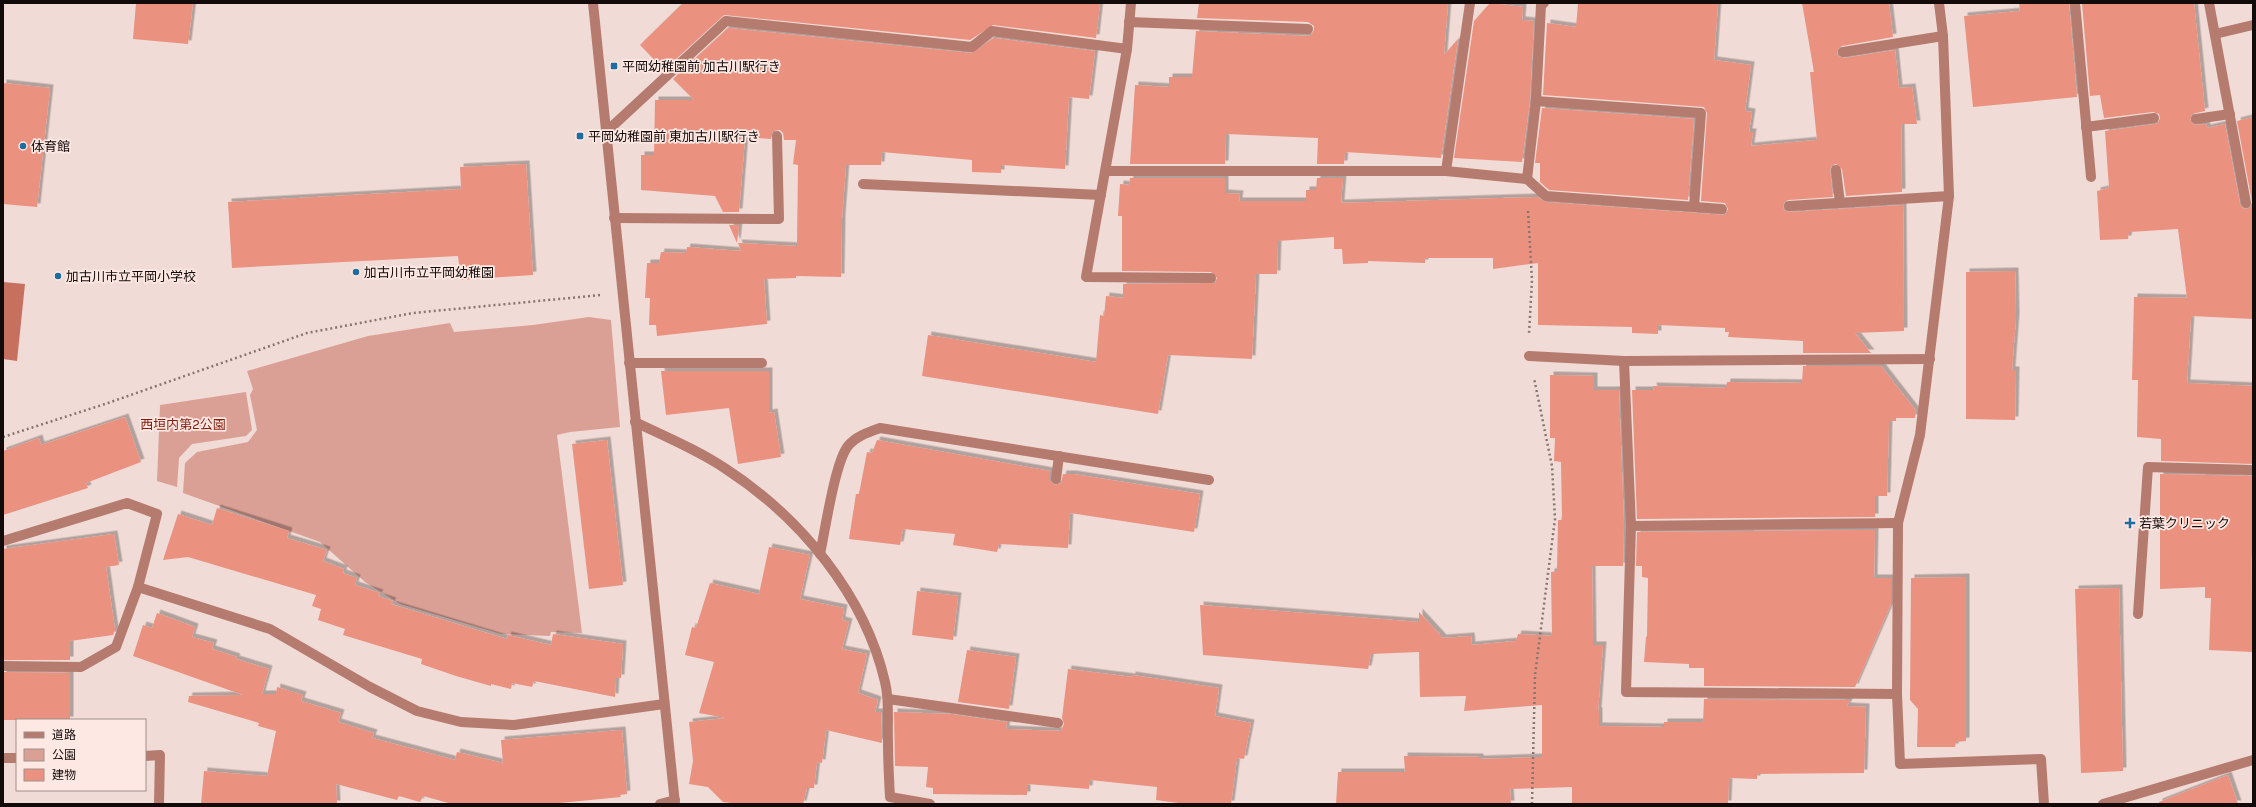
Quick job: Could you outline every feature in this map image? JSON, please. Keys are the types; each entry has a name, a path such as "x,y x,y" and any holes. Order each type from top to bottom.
{"street":[{"path":"593,3 605,133 675,802 660,804"},
{"path":"1131,3 1128,49 1086,277 1211,278"},
{"path":"1446,171 1470,3"},
{"path":"1939,3 1943,36 1949,196 1920,435 1898,524 1897,694 1900,764 2041,759 2044,804"},
{"path":"2076,3 2091,177"},
{"path":"2209,3 2246,203"},
{"path":"1527,179 1536,101 1541,4"},
{"path":"605,133 726,21 972,47 992,31 1128,49"},
{"path":"1130,22 1308,29"},
{"path":"2215,34 2253,25"},
{"path":"1842,52 1943,36"},
{"path":"1536,101 1701,113 1694,207"},
{"path":"2196,119 2230,114"},
{"path":"2086,127 2154,118"},
{"path":"614,218 779,220 777,136"},
{"path":"1836,170 1840,203"},
{"path":"1106,171 1446,171 1527,179 1546,196 1722,209"},
{"path":"863,184 1101,195"},
{"path":"1789,206 1949,196"},
{"path":"1529,356 1624,361 1930,359"},
{"path":"1624,361 1631,526 1626,692 1897,694"},
{"path":"629,363 762,363"},
{"path":"635,422 689,448 726,469 767,499 800,531 834,571 871,638 885,682 888,699 890,797 930,804"},
{"path":"820,554 839,465 848,446 864,434 880,428 1209,480"},
{"path":"1056,479 1059,456"},
{"path":"2138,614 2148,467 2253,470"},
{"path":"3,541 127,503 157,514 138,587 116,647 81,667 3,666"},
{"path":"1631,526 1898,524"},
{"path":"138,587 270,629 370,687 411,708 461,722 514,724 664,704"},
{"path":"888,699 1058,723"},
{"path":"146,756 160,755 159,804"},
{"path":"3,758 16,758"},
{"path":"2103,804 2253,760"}],"path":[{"path":"1527,179 1532,280 1529,356 1552,466 1555,520 1535,675 1532,804"},
{"path":"3,437 108,403 307,333 413,313 622,294"}],"green space":[{"path":"589,317 611,320 620,427 570,432 557,435 582,633 551,632 550,636 501,634 400,604 365,582 320,542 183,493 185,463 197,452 248,442 257,430 250,395 253,389 247,371 368,336 450,323 454,332 533,325"},
{"name":"西垣内第2公園","path":"246,392 252,430 246,436 192,444 179,458 177,487 157,481 160,405"}],"shaded area":[{"path":"3,282 25,284 17,361 3,359"}],"building":[{"path":"136,3 193,3 188,44 133,39"},
{"path":"683,3 1100,3 1096,38 993,25 970,40 724,15 664,70 640,45"},
{"path":"1199,3 1448,3 1444,55 1458,39 1441,158 1345,152 1344,164 1317,164 1318,138 1226,134 1225,164 1130,164 1135,85 1169,87 1169,77 1192,77 1196,31 1308,36 1311,35 1314,30 1314,26 1308,22 1197,18"},
{"path":"1490,3 1523,7 1522,20 1534,21 1530,100 1522,162 1454,158 1474,21"},
{"path":"1578,3 1718,3 1714,60 1751,65 1745,111 1752,112 1749,132 1753,132 1751,146 1817,140 1810,72 1814,72 1802,3 1889,3 1893,37 1842,46 1839,47 1837,53 1838,56 1844,58 1895,50 1899,88 1912,87 1917,124 1901,124 1902,192 1846,196 1842,169 1836,164 1832,165 1830,170 1833,197 1789,200 1785,201 1783,206 1784,210 1789,212 1903,205 1904,331 1855,333 1871,353 1803,353 1803,341 1728,337 1729,332 1725,332 1725,328 1658,325 1658,334 1632,333 1632,327 1538,325 1538,263 1493,269 1493,258 1425,258 1425,263 1368,261 1368,263 1343,264 1342,249 1334,249 1334,237 1278,241 1277,274 1256,274 1252,359 1168,355 1158,414 922,376 928,335 1096,362 1100,315 1104,316 1106,296 1123,298 1123,284 1215,283 1217,278 1211,272 1122,271 1122,216 1118,216 1120,184 1129,185 1130,178 1225,178 1225,193 1240,194 1239,201 1306,201 1306,190 1316,190 1317,178 1343,178 1341,203 1537,197 1546,202 1725,215 1728,209 1725,203 1701,201 1707,113 1704,107 1543,95 1547,23 1576,27"},
{"path":"2019,3 2069,3 2077,97 1973,107 1964,16 2020,11"},
{"path":"2082,3 2194,3 2205,111 2192,114 2190,120 2194,125 2206,124 2207,128 2225,124 2240,204 2244,209 2250,208 2252,202 2237,121 2253,117 2253,319 2191,316 2187,383 2253,386 2253,464 2161,461 2161,439 2137,437 2138,380 2132,380 2134,297 2187,298 2178,229 2129,232 2128,239 2100,240 2097,191 2109,188 2105,131 2155,124 2158,123 2160,118 2159,114 2153,112 2104,118 2100,95 2090,96"},
{"path":"728,28 971,53 994,38 1095,51 1089,99 1069,97 1065,169 1001,165 1001,173 972,172 972,160 882,152 881,165 846,165 842,218 841,277 796,276 796,278 764,279 767,324 657,336 656,325 649,325 650,298 645,298 647,263 659,263 661,252 686,253 687,247 741,251 738,243 797,246 798,165 793,164 796,140 784,140 783,133 780,130 773,131 771,139 745,137 739,212 723,212 715,196 641,190 641,155 654,155 655,100 694,100 673,79"},
{"name":"体育館","path":"3,83 50,88 37,207 3,204"},
{"path":"1542,108 1694,119 1688,200 1549,190 1540,182 1540,163 1535,163"},
{"path":"526,164 533,275 461,280 458,256 232,268 228,202 461,189 460,167"},
{"path":"729,225 739,225 737,243"},
{"path":"2015,271 2016,317 2012,370 2016,370 2015,420 1966,419 1966,272"},
{"path":"1803,366 1881,366 1916,411 1915,418 1896,418 1896,421 1889,421 1887,496 1875,496 1875,517 1637,519 1632,390 1654,390 1653,386 1726,388 1727,382 1802,383"},
{"path":"661,371 769,371 769,413 774,412 781,457 738,464 729,408 666,415"},
{"path":"1550,375 1594,376 1594,390 1619,390 1624,526 1623,566 1592,566 1593,645 1603,645 1598,711 1599,726 1664,727 1664,722 1703,722 1704,699 1850,700 1847,706 1866,707 1864,773 1757,774 1757,779 1729,778 1728,804 1572,804 1572,787 1510,789 1511,804 1336,804 1338,772 1405,772 1404,756 1480,757 1480,759 1542,757 1542,705 1464,711 1466,696 1420,697 1419,652 1371,654 1368,669 1203,655 1200,605 1419,622 1419,612 1443,638 1471,636 1472,645 1516,641 1518,634 1552,636 1551,572 1557,571 1558,520 1562,520 1561,462 1554,461 1555,438 1550,438"},
{"path":"125,417 141,462 86,483 88,488 3,515 3,451 39,438 41,445"},
{"path":"607,440 623,585 589,589 572,444"},
{"path":"877,440 1050,471 1050,481 1055,485 1061,483 1063,474 1073,474 1200,494 1194,532 1070,513 1068,548 999,544 997,552 953,545 955,534 903,529 900,545 849,539 856,494 859,494 867,452 872,453"},
{"path":"2160,474 2253,476 2253,554 2251,554 2253,652 2209,650 2211,598 2205,598 2205,587 2160,589"},
{"path":"217,508 289,531 287,538 327,550 323,561 344,569 343,573 357,578 355,585 380,593 378,596 393,601 391,604 507,639 508,635 551,645 553,634 623,644 621,678 616,678 615,697 534,681 532,687 512,683 511,689 491,684 491,686 456,676 421,664 422,659 343,635 345,629 318,620 321,609 312,606 316,595 188,557 163,560 178,514 212,525"},
{"path":"1875,530 1874,578 1891,578 1891,604 1855,687 1704,686 1704,668 1689,668 1689,664 1644,662 1647,636 1648,578 1642,577 1642,566 1636,566 1637,532"},
{"path":"114,534 119,565 106,567 115,630 113,635 70,641 70,660 3,660 3,549"},
{"path":"769,547 810,555 800,599 844,608 842,620 849,622 842,649 867,654 858,693 878,700 875,712 881,712 882,743 826,730 822,763 817,762 814,788 807,788 803,804 740,804 723,802 708,787 689,784 693,761 689,722 726,718 699,713 714,662 685,655 692,627 696,628 710,583 759,594"},
{"path":"1966,577 1966,741 1956,742 1955,747 1917,747 1918,709 1910,700 1911,578"},
{"path":"2119,588 2123,771 2081,773 2075,589"},
{"path":"917,591 958,596 953,640 912,635"},
{"path":"157,613 195,627 192,637 214,643 212,649 237,657 236,659 269,669 262,694 276,694 277,687 303,695 301,701 341,713 338,722 374,733 372,738 455,760 457,752 503,763 501,740 622,730 627,794 620,795 621,797 550,804 452,804 423,796 420,802 399,796 397,800 336,784 337,804 201,804 204,771 267,776 276,731 258,726 259,723 188,702 189,696 243,695 133,656 143,625 152,628"},
{"path":"967,650 1016,657 1009,709 958,702"},
{"path":"1068,669 1132,677 1132,675 1219,688 1215,716 1251,723 1244,759 1237,758 1231,804 1186,804 1156,800 1157,787 1090,780 1089,789 1027,784 1027,795 933,794 933,788 926,787 928,767 895,766 894,712 951,714 1007,722 1006,729 1061,731 1064,724 1062,718"},
{"path":"3,672 70,673 70,719 3,720"},
{"path":"2228,775 2238,804 2159,804 2159,802"}],"place":[{"name":"平岡幼稚園前 加古川駅行き","path":"614,66"},
{"name":"平岡幼稚園前 東加古川駅行き","path":"580,136"},
{"name":"体育館","path":"23,146"},
{"name":"加古川市立平岡幼稚園","path":"356,272"},
{"name":"加古川市立平岡小学校","path":"58,276"},
{"name":"若葉クリニック","path":"2130,523"}]}
